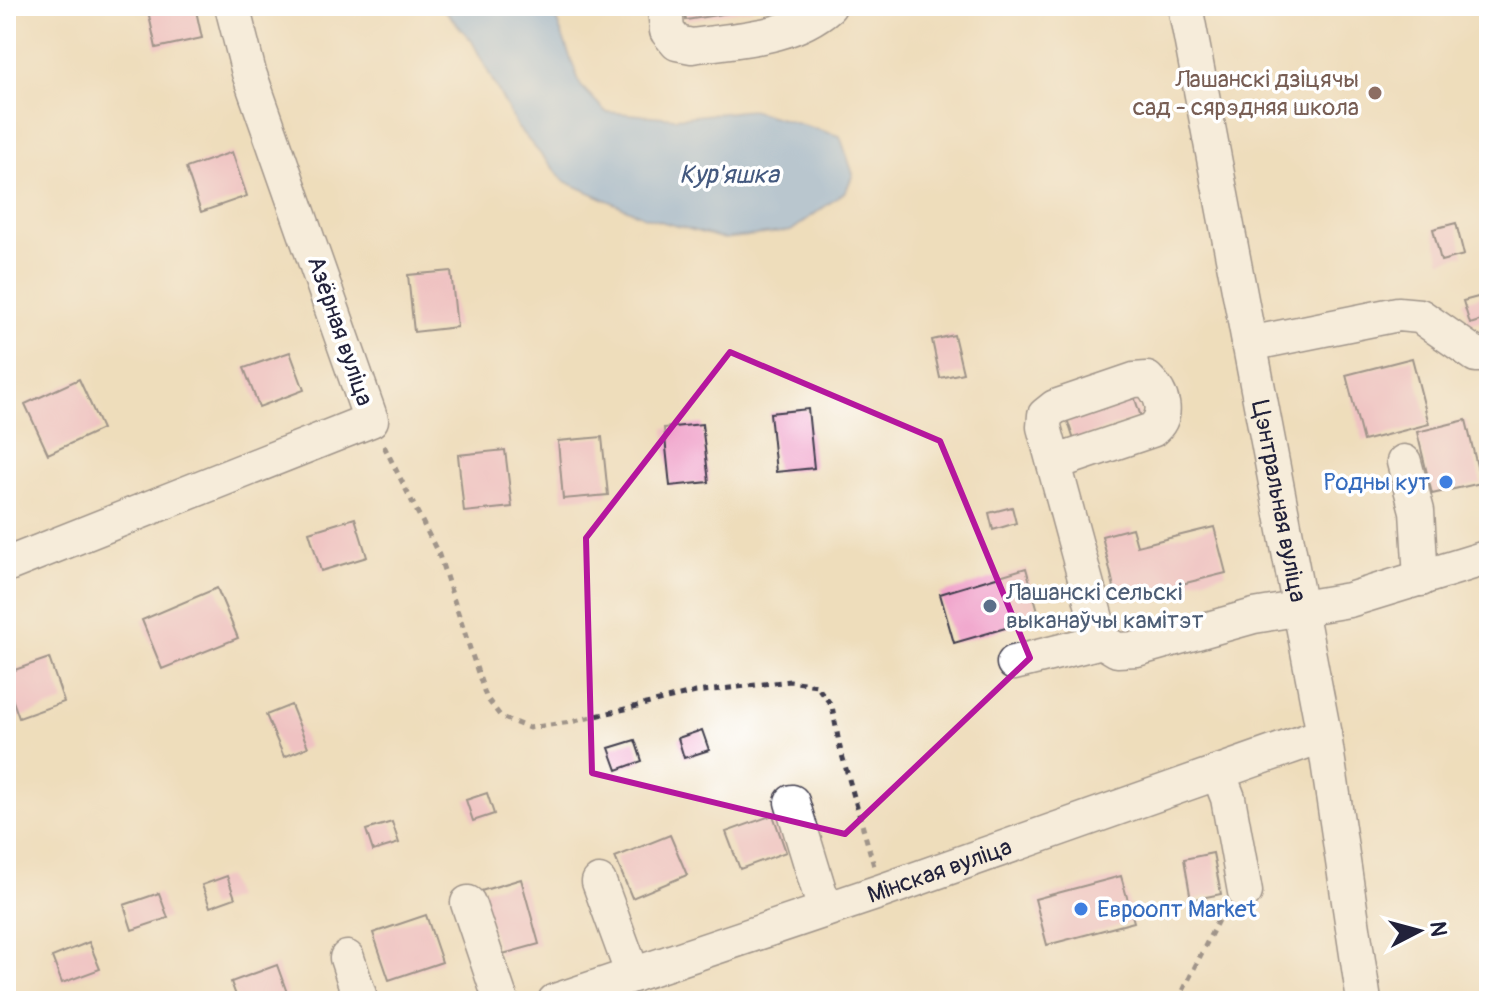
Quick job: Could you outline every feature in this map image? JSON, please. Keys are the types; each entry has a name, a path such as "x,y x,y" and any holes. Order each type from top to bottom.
{"street":[{"name":"Азёрная вуліца","path":"6,565 371,420 249,73 232,6"},
{"path":"665,6 667,31 677,43 692,46 783,32 804,24 829,6"},
{"name":"Цэнтральная вуліца","path":"1185,6 1324,735 1363,999"},
{"path":"1249,344 1398,314 1420,316 1476,355 1489,355"},
{"path":"1404,462 1417,511 1421,579"},
{"path":"1054,463 1102,641 1117,650 1137,649 1254,616 1349,600 1489,557"},
{"path":"1014,663 1102,641"},
{"name":"Мінская вуліца","path":"555,1001 882,891 1324,735"},
{"path":"1218,772 1228,798 1245,892"},
{"path":"792,802 825,910"},
{"path":"599,882 633,975"},
{"path":"468,903 501,1001"},
{"path":"347,958 361,1001"}],"path":[{"path":"371,420 439,555 486,697 501,717 529,728 571,722 696,692 790,681 816,685 832,706 840,748 882,891"},
{"path":"1178,1001 1230,896 1245,892"}],"highlighted area":[{"path":"730,352 940,441 1030,658 845,834 592,773 586,538"}],"water":[{"name":"Кур'яшка","path":"441,6 547,6 555,16 581,86 606,112 675,118 751,110 840,136 853,174 846,191 791,231 724,239 645,217 564,181 517,127 472,41"}],"building":[{"path":"147,6 195,6 202,38 156,48"},
{"path":"684,6 752,6 753,9 686,20"},
{"path":"232,152 247,196 201,212 186,168"},
{"path":"1456,223 1464,255 1441,261 1433,229"},
{"path":"451,271 457,327 414,332 408,275"},
{"path":"1489,294 1489,318 1470,324 1463,301"},
{"path":"954,335 963,373 940,378 932,340"},
{"path":"290,352 304,390 259,407 244,368"},
{"path":"1412,358 1429,424 1363,441 1346,375"},
{"path":"79,379 102,429 48,454 25,404"},
{"path":"1133,393 1141,417 1074,440 1066,416"},
{"path":"808,409 814,468 776,472 770,413"},
{"path":"1466,420 1481,483 1432,494 1417,432"},
{"path":"702,424 709,482 670,486 664,428"},
{"path":"602,437 608,495 563,499 558,441"},
{"path":"505,450 512,507 464,512 458,455"},
{"path":"1012,507 1016,523 993,530 989,513"},
{"path":"355,518 367,557 321,571 309,532"},
{"path":"1214,527 1226,573 1117,600 1102,536 1132,528 1137,546"},
{"name":"Лашанскі сельскі выканаўчы камітэт","path":"1026,568 1040,618 954,643 940,594"},
{"path":"217,588 238,638 162,669 142,620"},
{"path":"49,658 64,702 19,718 6,673"},
{"path":"291,705 308,747 284,757 266,715"},
{"path":"702,730 709,750 684,758 678,738"},
{"path":"635,740 642,761 617,770 609,748"},
{"path":"487,793 494,814 473,821 466,800"},
{"path":"773,815 786,852 740,869 726,832"},
{"path":"392,822 399,843 373,851 366,830"},
{"path":"670,835 687,875 632,898 615,857"},
{"path":"1213,853 1221,894 1191,900 1184,859"},
{"path":"227,876 235,898 210,907 202,885"},
{"path":"1121,876 1134,922 1047,945 1035,899"},
{"path":"521,879 539,944 499,955 481,891"},
{"path":"159,893 168,918 132,930 124,905"},
{"path":"426,915 442,962 389,980 373,933"},
{"path":"89,942 100,969 62,983 52,957"},
{"path":"277,965 290,1001 238,1001 231,982"}],"place":[{"name":"Лашанскі дзіцячы сад - сярэдняя школа","path":"1375,93"},
{"name":"Родны кут","path":"1446,482"},
{"name":"Лашанскі сельскі выканаўчы камітэт","path":"990,606"},
{"name":"Евроопт Market","path":"1081,909"}]}
